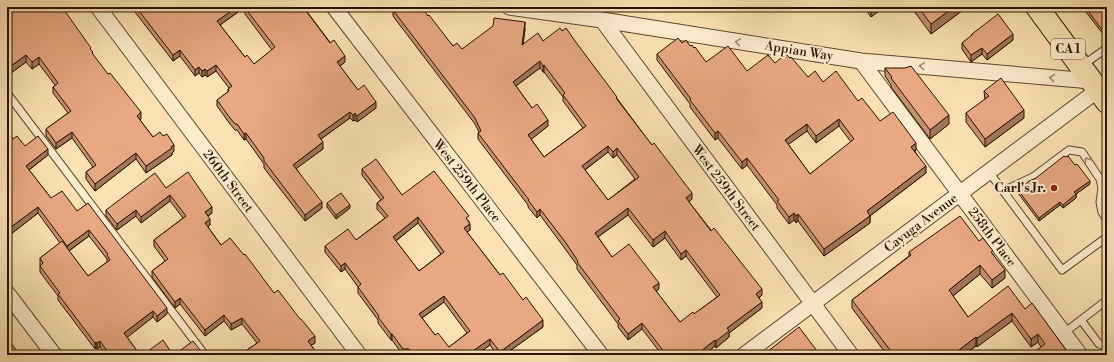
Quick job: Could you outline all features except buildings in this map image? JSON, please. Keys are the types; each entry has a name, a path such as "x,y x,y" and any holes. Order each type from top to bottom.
{"highway":[{"name":"CA 1","path":"1037,7 1094,85"}],"street":[{"name":"260th Street","path":"98,7 359,355"},
{"name":"West 259th Place","path":"334,7 601,355"},
{"name":"Appian Way","path":"509,7 602,20 861,61 1094,85"},
{"name":"West 259th Street","path":"602,20 851,355"},
{"name":"258th Place","path":"861,61 1080,355"},
{"name":"Cayuga Avenue","path":"744,355 989,172 1094,85"},
{"path":"7,293 54,355"}],"lane":[{"path":"1094,85 1107,48"},
{"path":"7,93 205,355"},
{"path":"1003,191 1033,177 1069,150 1082,152 1100,179 1102,188 1100,202 1102,212 1107,220"},
{"path":"989,172 1062,270 1107,237"},
{"path":"1064,333 1107,300"},
{"path":"1081,320 1099,344 1107,346"}],"place":[{"name":"Carl's Jr.","path":"1054,188"}]}
